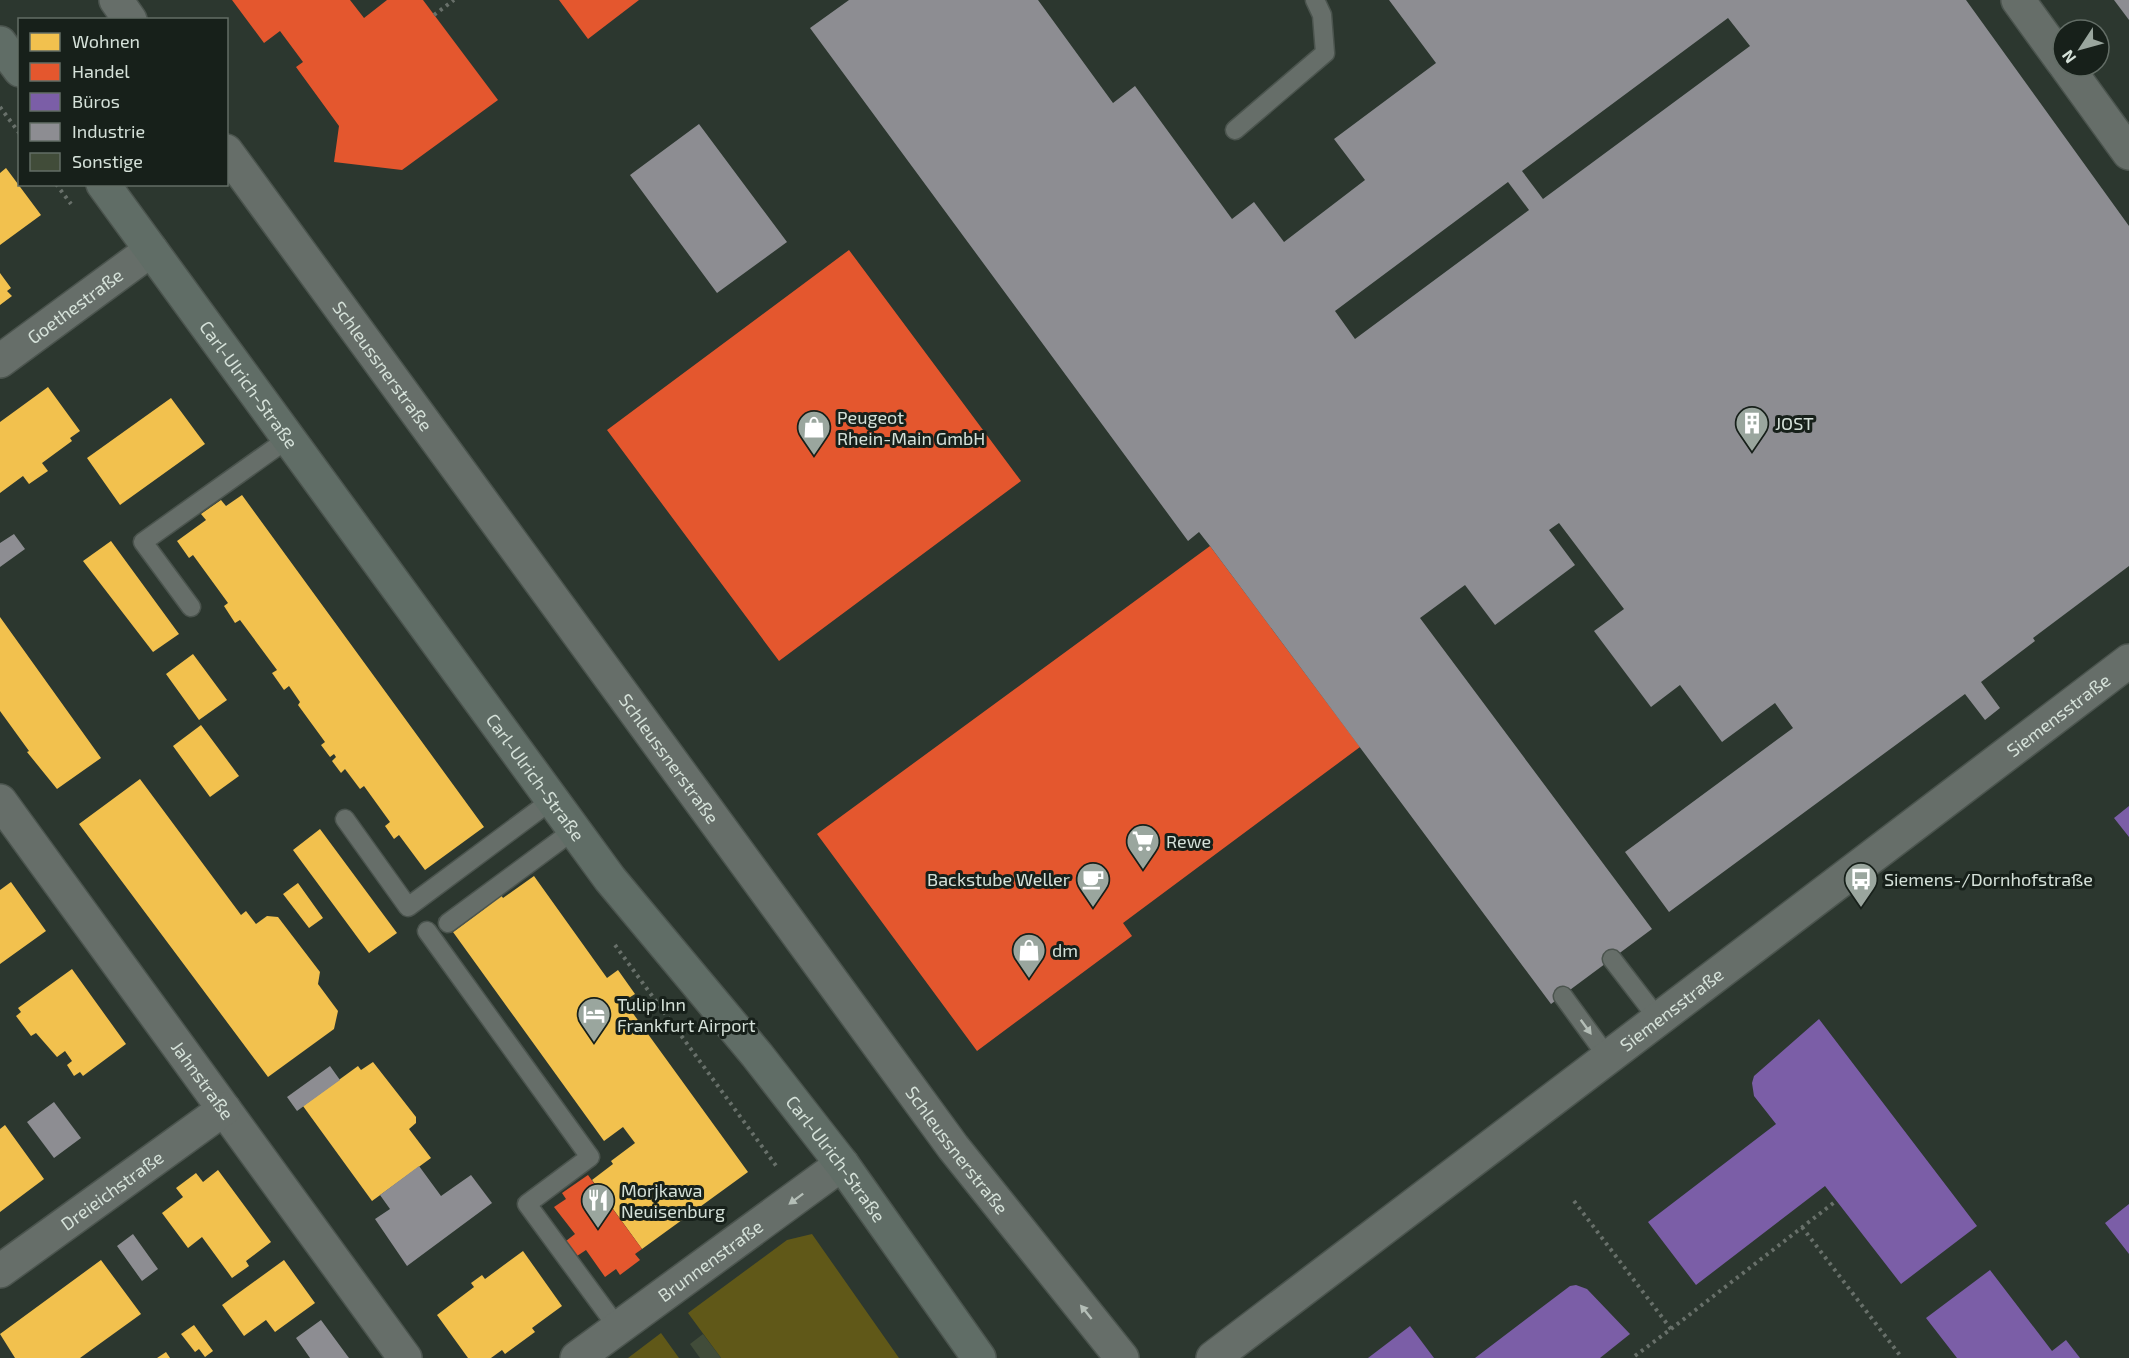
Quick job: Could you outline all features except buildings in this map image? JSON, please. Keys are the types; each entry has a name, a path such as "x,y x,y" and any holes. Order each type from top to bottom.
{"main road":[{"path":"0,43 18,67"},
{"name":"Carl-Ulrich-Straße","path":"104,186 637,915 757,1055 842,1164 979,1358"}],"street":[{"path":"116,0 129,18"},
{"path":"2018,0 2051,45"},
{"path":"2075,78 2129,153"},
{"name":"Schleussnerstraße","path":"228,154 953,1147 1122,1358"},
{"name":"Goethestraße","path":"0,361 151,250"},
{"name":"Siemensstraße","path":"1214,1358 2129,661"},
{"name":"Jahnstraße","path":"1,806 405,1358"},
{"name":"Dreieichstraße","path":"0,1271 224,1108"},
{"name":"Brunnenstraße","path":"577,1358 842,1164"}],"lane":[{"path":"1235,130 1325,52 1322,15 1315,0"},
{"path":"191,607 143,542 289,438"},
{"path":"345,819 408,907 552,800"},
{"path":"448,923 574,830"},
{"path":"427,932 590,1157 527,1204 618,1328"},
{"path":"1612,959 1659,1020"},
{"path":"1563,996 1609,1059"}],"path":[{"path":"434,15 454,0"},
{"path":"0,107 18,131"},
{"path":"1574,1201 1671,1329"},
{"path":"1632,1358 1836,1201"},
{"path":"1802,1227 1902,1358"}],"shaded area":[{"path":"812,1234 899,1358 721,1358 688,1313 787,1240"},
{"path":"661,1333 679,1358 628,1358"}],"place":[{"name":"JOST","path":"1752,452"},
{"name":"Peugeot Rhein-Main GmbH","path":"814,456"},
{"name":"Rewe","path":"1143,870"},
{"name":"Backstube Weller","path":"1093,908"},
{"name":"Siemens-/Dornhofstraße","path":"1861,908"},
{"name":"dm","path":"1029,979"},
{"name":"Tulip Inn Frankfurt Airport","path":"594,1043"},
{"name":"Morjkawa Neuisenburg","path":"598,1229"}]}
